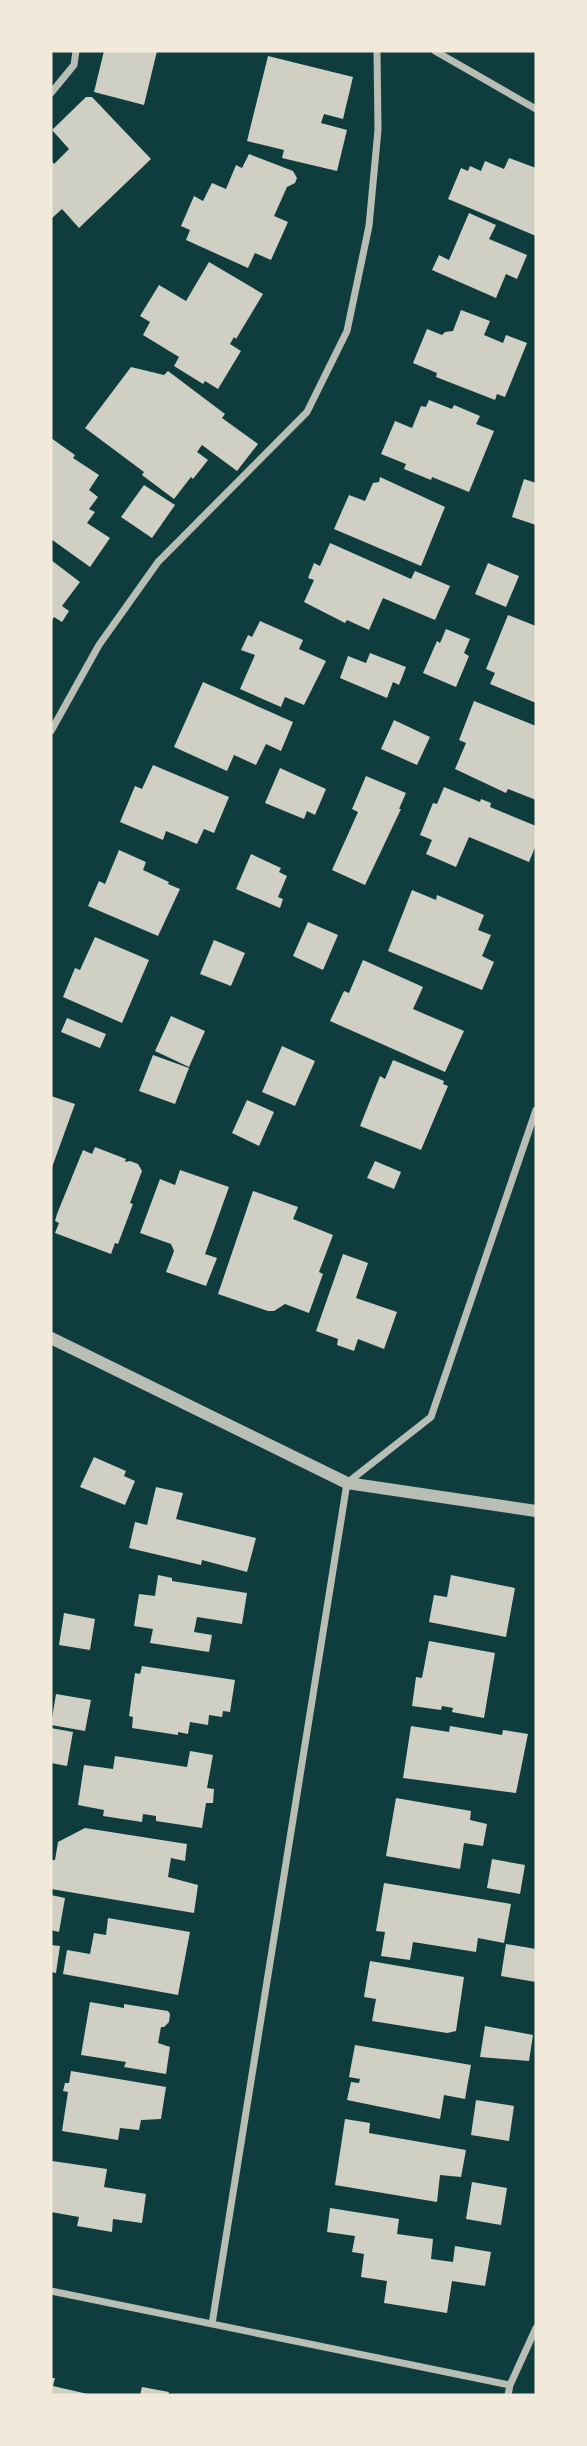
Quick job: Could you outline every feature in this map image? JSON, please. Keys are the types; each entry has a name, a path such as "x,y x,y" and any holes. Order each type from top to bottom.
{"street":[{"path":"51,93 74,65 76,51"},
{"path":"51,732 99,645 158,562 307,412 347,331 369,226 378,130 377,51"},
{"path":"435,51 536,108"},
{"path":"212,2324 347,1483 431,1417 536,1110"},
{"path":"51,1338 347,1483 536,1511"},
{"path":"51,2291 510,2385"},
{"path":"508,2395 536,2328"}],"building":[{"path":"104,51 157,51 144,105 94,92"},
{"path":"268,56 353,77 343,119 324,114 321,123 347,130 337,171 282,158 284,150 247,141"},
{"path":"86,97 92,97 151,159 79,228 62,209 51,219 51,160 54,164 69,149 52,130"},
{"path":"249,154 293,171 297,178 295,183 287,187 274,216 288,222 271,260 255,253 248,268 186,240 190,230 181,226 194,196 203,201 212,183 226,189 236,165 242,168"},
{"path":"509,158 536,168 536,236 448,199 461,168 468,171 470,166 481,171 485,161 504,169"},
{"path":"469,213 496,225 489,239 527,255 517,279 506,274 496,298 432,270 439,255 449,260"},
{"path":"209,262 263,294 236,339 234,337 230,344 241,351 218,389 205,381 203,384 174,366 179,357 143,335 150,322 140,316 159,285 186,301"},
{"path":"461,310 490,321 484,335 503,343 506,335 527,343 505,397 497,394 495,400 436,377 437,373 413,363 427,329 442,335 453,331"},
{"path":"131,367 164,375 168,371 225,414 222,418 258,444 237,471 202,445 197,452 208,460 174,499 142,475 144,472 85,428"},
{"path":"429,400 452,409 454,405 480,416 476,424 494,431 469,492 404,469 406,464 381,454 395,421 412,428 421,406 426,407"},
{"path":"51,438 75,455 73,458 99,475 89,490 98,497 89,509 95,512 87,523 110,538 90,567 51,539"},
{"path":"380,477 445,507 421,566 334,529 349,495 365,501 373,483 379,482"},
{"path":"524,479 536,483 536,525 512,517"},
{"path":"144,485 175,505 152,538 121,517"},
{"path":"330,543 411,579 415,571 450,586 435,620 383,598 369,630 347,620 345,623 304,602 314,580 308,578 314,563 320,566"},
{"path":"51,560 80,582 62,606 69,611 62,622 54,617 51,622"},
{"path":"488,563 519,576 506,607 475,594"},
{"path":"508,615 536,626 536,703 490,684 495,673 486,669"},
{"path":"260,621 303,640 299,649 326,661 304,705 285,697 281,707 240,689 255,655 241,650 248,635 252,637"},
{"path":"446,629 470,639 464,653 469,656 456,687 423,673 437,641 440,643"},
{"path":"370,653 406,667 399,685 393,682 387,698 340,678 348,656 366,663"},
{"path":"203,682 293,722 281,751 266,744 256,765 234,755 227,771 174,747"},
{"path":"474,701 536,726 536,800 508,789 506,793 455,769 466,743 459,740"},
{"path":"394,720 430,737 417,765 381,749"},
{"path":"153,765 229,797 214,833 204,829 197,844 166,831 163,840 120,822 135,786 142,789"},
{"path":"280,768 326,789 315,815 307,811 304,819 265,803"},
{"path":"366,776 406,793 365,885 332,870 358,812 352,809"},
{"path":"444,787 480,802 481,799 491,803 490,807 536,826 536,845 529,862 469,837 456,867 426,854 432,840 420,835 433,803 437,804"},
{"path":"119,850 146,862 143,870 180,889 158,936 88,906 99,881 105,884"},
{"path":"251,854 281,868 279,872 287,876 278,897 283,899 280,908 236,889"},
{"path":"412,890 436,900 437,895 484,915 478,930 491,935 482,956 494,962 482,990 388,951"},
{"path":"308,922 338,935 323,970 293,956"},
{"path":"95,937 149,960 122,1023 63,997 75,968 80,970"},
{"path":"214,940 245,953 231,986 200,974"},
{"path":"363,960 423,987 413,1009 464,1031 445,1072 330,1021 344,991 349,993"},
{"path":"171,1016 205,1031 189,1067 155,1051"},
{"path":"67,1018 106,1034 100,1048 61,1032"},
{"path":"282,1046 315,1061 295,1106 262,1092"},
{"path":"153,1055 189,1068 175,1104 139,1091"},
{"path":"393,1060 444,1081 443,1084 448,1086 421,1150 360,1126 380,1076 385,1079"},
{"path":"51,1096 75,1104 51,1170"},
{"path":"247,1100 274,1112 259,1146 232,1133"},
{"path":"95,1147 126,1159 125,1162 138,1164 142,1171 130,1203 133,1204 118,1244 115,1243 111,1254 55,1233 59,1223 55,1221 57,1214 83,1150 92,1154"},
{"path":"375,1161 401,1172 394,1189 367,1178"},
{"path":"180,1170 229,1187 205,1254 217,1258 206,1286 166,1272 174,1251 171,1244 140,1233 160,1179 175,1185"},
{"path":"253,1191 298,1207 293,1219 333,1235 319,1272 323,1274 309,1313 285,1304 274,1311 268,1311 218,1294"},
{"path":"343,1254 368,1263 356,1298 397,1312 384,1349 358,1339 354,1351 337,1345 338,1339 316,1331"},
{"path":"94,1457 126,1471 124,1476 135,1481 125,1505 80,1487"},
{"path":"156,1487 183,1493 176,1519 256,1538 247,1572 202,1560 201,1565 129,1548 135,1522 147,1525"},
{"path":"158,1575 172,1578 172,1581 247,1593 242,1624 197,1617 194,1632 212,1635 209,1652 150,1643 153,1629 134,1626 139,1594 155,1596"},
{"path":"451,1575 515,1588 506,1637 429,1622 434,1595 447,1597"},
{"path":"64,1613 95,1619 90,1650 59,1645"},
{"path":"429,1641 495,1653 484,1718 452,1712 453,1708 442,1706 441,1710 412,1706 416,1677 422,1678"},
{"path":"142,1666 235,1680 230,1712 223,1711 222,1717 209,1715 208,1725 190,1722 188,1734 132,1728 133,1717 129,1716 135,1673 140,1674"},
{"path":"56,1694 91,1700 85,1731 51,1725"},
{"path":"411,1726 449,1732 450,1726 502,1735 503,1730 528,1734 516,1793 403,1778"},
{"path":"51,1728 73,1732 67,1766 51,1763"},
{"path":"190,1751 213,1755 207,1788 214,1789 213,1803 206,1803 202,1828 156,1821 156,1816 143,1814 142,1822 103,1816 104,1810 78,1805 84,1765 113,1769 115,1756 187,1767"},
{"path":"396,1798 471,1811 470,1820 487,1824 483,1846 464,1843 460,1869 386,1856"},
{"path":"85,1828 187,1844 185,1861 171,1858 168,1877 198,1885 194,1913 51,1889 51,1860 55,1860 58,1842"},
{"path":"492,1859 525,1865 520,1894 487,1888"},
{"path":"384,1883 511,1904 504,1943 478,1938 476,1952 413,1942 410,1960 381,1956 385,1932 376,1931"},
{"path":"51,1895 65,1898 59,1932 51,1930"},
{"path":"108,1918 190,1932 178,1995 63,1974 67,1950 90,1954 94,1933 106,1935"},
{"path":"506,1944 536,1949 536,1982 501,1976"},
{"path":"51,1945 60,1946 56,1973 51,1972"},
{"path":"370,1961 464,1977 456,2031 447,2033 372,2021 376,1999 364,1997"},
{"path":"90,2002 168,2011 169,2022 161,2027 158,2043 170,2047 166,2074 124,2067 126,2062 81,2055"},
{"path":"485,2026 533,2035 529,2061 480,2057"},
{"path":"355,2045 471,2065 465,2099 444,2095 440,2119 347,2100 351,2082 359,2083 360,2079 349,2077"},
{"path":"71,2071 166,2087 161,2119 141,2120 139,2130 120,2128 118,2140 62,2131 68,2092 63,2091 65,2083 69,2083"},
{"path":"476,2100 514,2106 509,2141 471,2135"},
{"path":"345,2119 370,2123 369,2133 466,2150 461,2177 440,2175 437,2202 335,2185"},
{"path":"52,2161 107,2169 104,2187 146,2194 142,2223 113,2219 112,2232 77,2226 79,2217 51,2212"},
{"path":"472,2182 507,2188 501,2225 466,2219"},
{"path":"330,2208 399,2219 397,2234 433,2239 431,2259 453,2262 455,2246 491,2252 485,2286 452,2281 447,2313 384,2303 387,2281 361,2277 364,2254 352,2252 355,2236 327,2232"},
{"path":"51,2378 55,2378 53,2386 92,2395 51,2395"},
{"path":"142,2387 169,2392 168,2395 140,2395"}]}
